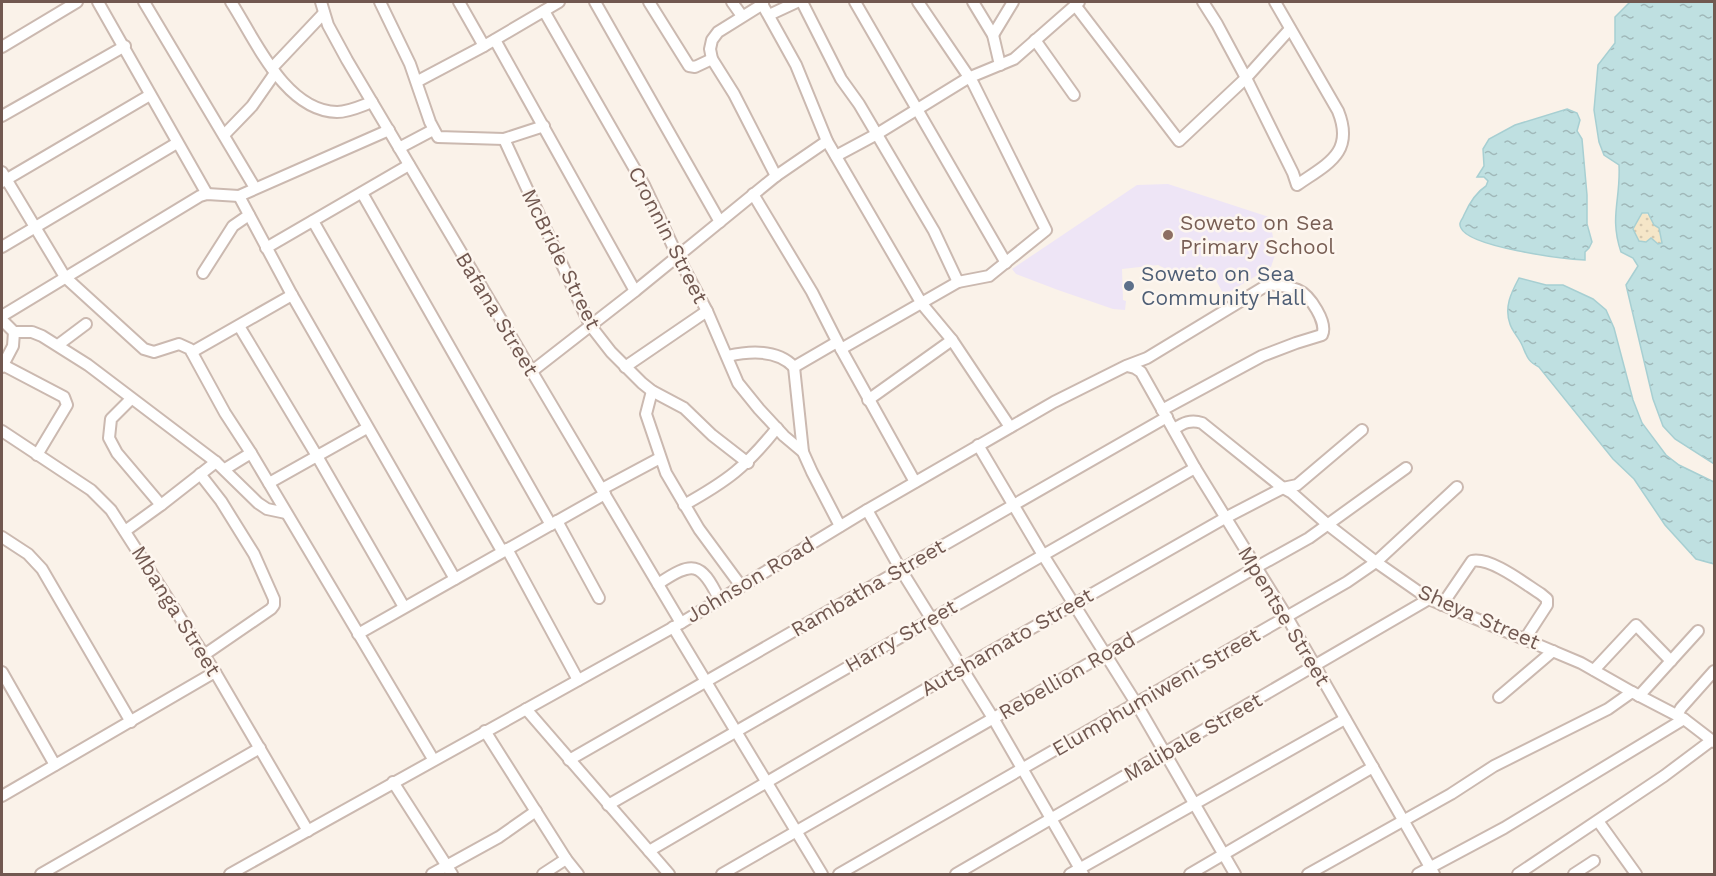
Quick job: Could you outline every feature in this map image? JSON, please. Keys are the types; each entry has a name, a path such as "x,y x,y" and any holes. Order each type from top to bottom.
{"street":[{"path":"2,46 77,2"},
{"path":"98,2 207,194"},
{"path":"144,2 255,188"},
{"path":"231,2 274,71 283,83 299,97 327,111 350,110 372,102"},
{"name":"Bafana Street","path":"321,2 335,39 658,584 705,681 822,874"},
{"path":"380,2 418,81 436,135 441,138 504,139 544,126"},
{"path":"459,2 484,46"},
{"path":"418,81 495,40 559,2"},
{"path":"595,2 720,222"},
{"path":"649,2 689,66 695,67 712,59"},
{"path":"732,2 742,16"},
{"path":"769,15 797,2 934,231 958,282"},
{"path":"855,2 1006,263"},
{"path":"794,367 922,304 958,282 986,277 1046,230 976,87 918,2"},
{"path":"973,2 993,35 1000,65"},
{"path":"993,35 1013,2"},
{"path":"1203,2 1246,78 1297,185 1333,160 1343,144 1343,123 1275,2"},
{"path":"776,176 737,100 712,59 710,45 725,26 762,3 796,65 827,141 922,304 952,340 1010,427"},
{"path":"836,156 877,134 968,78 1014,58 1077,3 1179,141 1246,78 1290,29"},
{"name":"Cronnin Street","path":"544,11 644,185 676,255 707,311 741,387 777,428 803,452"},
{"path":"224,135 252,106 274,71 324,13"},
{"path":"495,40 635,291"},
{"path":"1035,40 1074,95"},
{"path":"2,116 125,46"},
{"path":"150,95 3,178 65,277 144,349 154,352 179,344 188,347 192,352 225,413 433,759"},
{"path":"37,454 67,405 64,397 2,366 13,346 14,332 2,318 195,198 207,194 239,196 389,130"},
{"path":"399,148 433,130"},
{"name":"McBride Street","path":"504,139 590,325 625,367 652,391 678,403 712,435 748,462"},
{"path":"531,372 776,176 827,141"},
{"path":"2,247 177,143"},
{"path":"266,248 409,165"},
{"path":"362,193 599,597"},
{"path":"753,194 812,292 868,400 915,482"},
{"path":"239,196 292,295 454,579"},
{"path":"203,273 233,226 249,215"},
{"path":"313,221 578,680"},
{"name":"Johnson Road","path":"230,874 677,625 978,445 1061,398 1147,358 1269,284"},
{"name":"Rambatha Street","path":"569,760 1013,505 1255,360 1296,342 1322,335 1324,327 1305,294 1292,288 1269,284"},
{"path":"192,352 292,295"},
{"path":"625,367 707,311"},
{"path":"58,345 86,324"},
{"path":"238,326 317,456 404,607"},
{"path":"14,332 32,332 58,345 88,365 220,466 263,507 286,513"},
{"path":"868,400 952,340"},
{"path":"728,356 751,351 763,352 790,363 794,367 803,452 840,526"},
{"name":"Mpentse Street","path":"1126,366 1141,372 1195,468 1287,617 1432,871"},
{"path":"652,391 646,414 669,480 699,529 741,586"},
{"path":"131,399 111,419 109,438 117,453 162,505"},
{"name":"Sheya Street","path":"1174,429 1186,422 1202,423 1376,562 1429,599 1594,670 1681,717 1712,738"},
{"path":"269,483 367,428"},
{"path":"684,505 716,487 748,462 777,428"},
{"name":"Autshamato Street","path":"649,852 767,781 1225,518 1283,488 1297,485 1362,430"},
{"name":"Mbanga Street","path":"2,431 99,497 111,510 215,672 308,831"},
{"path":"978,445 1043,555 1136,703 1235,874"},
{"path":"125,531 200,474 251,453"},
{"path":"358,634 554,523 660,458"},
{"name":"Harry Street","path":"608,805 1195,468"},
{"name":"Rebellion Road","path":"722,874 1309,538 1406,468"},
{"path":"200,474 221,501 254,554 274,599 271,609 204,655"},
{"name":"Elumphumiweni Street","path":"839,874 1347,582 1376,562 1457,487"},
{"path":"867,510 901,570 993,718 1051,820 1077,873 1193,804 1345,719"},
{"path":"2,537 28,554 42,569 131,722"},
{"path":"1442,604 1472,561 1479,560 1492,564 1547,599 1547,605 1525,639"},
{"path":"658,584 686,569 698,570 707,575 719,599"},
{"name":"Malibale Street","path":"956,874 1429,599"},
{"path":"1594,670 1636,625 1671,661"},
{"path":"1308,874 1451,794 1494,766 1635,694 1671,661 1698,631"},
{"path":"1499,697 1554,651"},
{"path":"1418,874 1432,871 1681,717 1681,708 1714,671"},
{"path":"2,672 55,765"},
{"path":"2,796 215,672"},
{"path":"526,709 669,874"},
{"path":"485,732 566,859 578,874"},
{"path":"1518,874 1664,776 1712,738"},
{"path":"41,874 260,748"},
{"path":"1190,874 1373,767"},
{"path":"393,782 449,870"},
{"path":"432,874 449,870 536,812"},
{"path":"1598,821 1636,874"},
{"path":"543,874 566,859"},
{"path":"1574,874 1594,861"}],"shaded area":[{"name":"Soweto on Sea Primary School","path":"1168,184 1269,217 1276,252 1271,267 1224,295 1212,273 1166,269 1158,265 1122,269 1125,310 1113,309 1058,290 1016,274 1012,269 1137,185"}],"sand":[{"path":"1642,213 1650,217 1659,228 1662,243 1658,244 1651,238 1646,242 1639,241 1633,229"}],"water":[{"path":"1630,2 1714,2 1714,464 1675,439 1663,426 1653,399 1626,285 1638,266 1633,258 1621,252 1616,228 1619,165 1604,155 1599,142 1594,110 1598,65 1615,43 1615,17","holes":["1642,213 1648,213 1654,225 1659,228 1662,243 1658,244 1651,238 1646,242 1639,241 1633,229"]},
{"path":"1567,109 1577,113 1580,120 1577,131 1582,139 1587,224 1592,242 1585,252 1585,260 1518,251 1468,235 1461,228 1460,223 1473,199 1488,181 1484,177 1477,177 1484,166 1483,149 1489,139 1515,125"},
{"path":"1519,278 1546,285 1563,285 1593,299 1606,310 1614,328 1633,400 1642,423 1666,455 1679,465 1714,482 1714,564 1696,559 1665,525 1634,479 1613,459 1539,367 1528,358 1508,318 1509,300"}],"place":[{"name":"Soweto on Sea Primary School","path":"1168,235"},
{"name":"Soweto on Sea Community Hall","path":"1129,286"}]}
